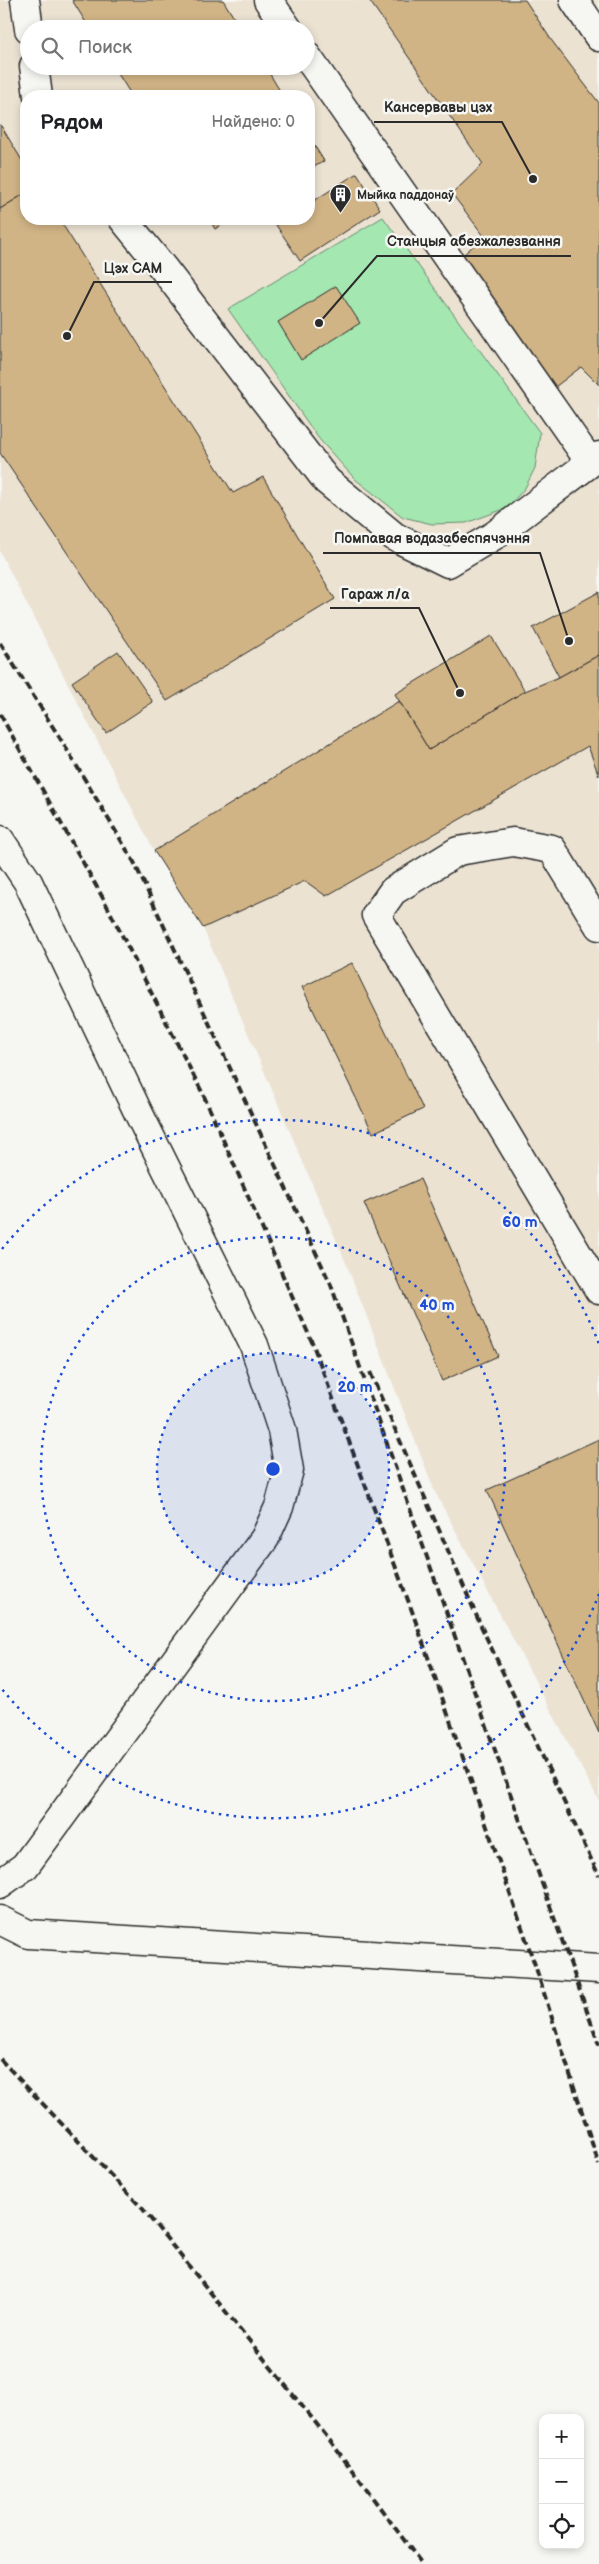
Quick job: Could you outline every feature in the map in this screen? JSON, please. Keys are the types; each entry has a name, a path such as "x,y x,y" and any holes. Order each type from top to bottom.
{"lane":[{"path":"25,0 28,20"},
{"path":"268,0 282,20"},
{"path":"574,0 599,37"},
{"path":"127,225 163,268 326,480 395,537 448,563 495,536 595,459 315,68"},
{"path":"35,75 37,90"},
{"path":"0,840 28,882 138,1112 254,1345 282,1430 289,1470 279,1507 265,1538 25,1866 0,1884"},
{"path":"599,926 552,849 513,842 458,850 393,891 376,915 599,1290"},
{"path":"0,1920 28,1934 599,1969"}],"shaded area":[{"path":"0,0 599,0 599,1801 435,1492 346,1263 203,928 154,851 0,552"}],"green space":[{"path":"383,217 540,433 535,468 525,488 507,508 466,523 432,524 403,517 355,479 319,439 228,309"}],"building":[{"path":"72,0 223,0 235,20 84,20"},
{"path":"369,0 525,0 552,41 599,103 599,385 581,367 555,387 463,255 484,236 452,194 483,164"},
{"path":"119,75 270,75 279,90 128,90"},
{"path":"0,124 20,157 20,197 0,209"},
{"path":"315,147 324,161 315,166"},
{"name":"Мыйка паддонаў","path":"357,173 380,209 300,261 276,225 315,225 315,200"},
{"path":"20,197 20,225 63,225 233,493 263,477 335,599 167,701 0,453 0,209"},
{"path":"213,225 221,225 215,229"},
{"path":"336,286 360,323 301,360 278,322"},
{"path":"599,592 599,655 559,677 533,628"},
{"path":"491,636 525,691 429,750 395,694"},
{"path":"118,651 153,702 106,733 72,682"},
{"path":"599,655 599,776 588,746 326,896 305,881 203,928 154,851 399,701 429,750 525,691 559,677"},
{"path":"352,963 423,1109 373,1133 302,987"},
{"path":"420,1179 498,1356 442,1381 364,1203"},
{"path":"599,1439 599,1733 487,1490"}],"railway":[{"path":"0,643 63,743 134,862 331,1285 599,2045"},
{"path":"0,714 104,900 203,1094 312,1342 412,1611 535,1965 599,2165"},
{"path":"370,1372 481,1626 599,1876"},
{"path":"0,2059 142,2208 328,2438 422,2564"}],"place":[{"name":"Кансервавы цэх","path":"533,179"},
{"name":"Мыйка паддонаў","path":"341,214"},
{"name":"Станцыя абезжалезвання","path":"319,323"},
{"name":"Цэх САМ","path":"67,336"},
{"name":"Помпавая водазабеспячэння","path":"569,641"},
{"name":"Гараж л/а","path":"460,693"}]}
